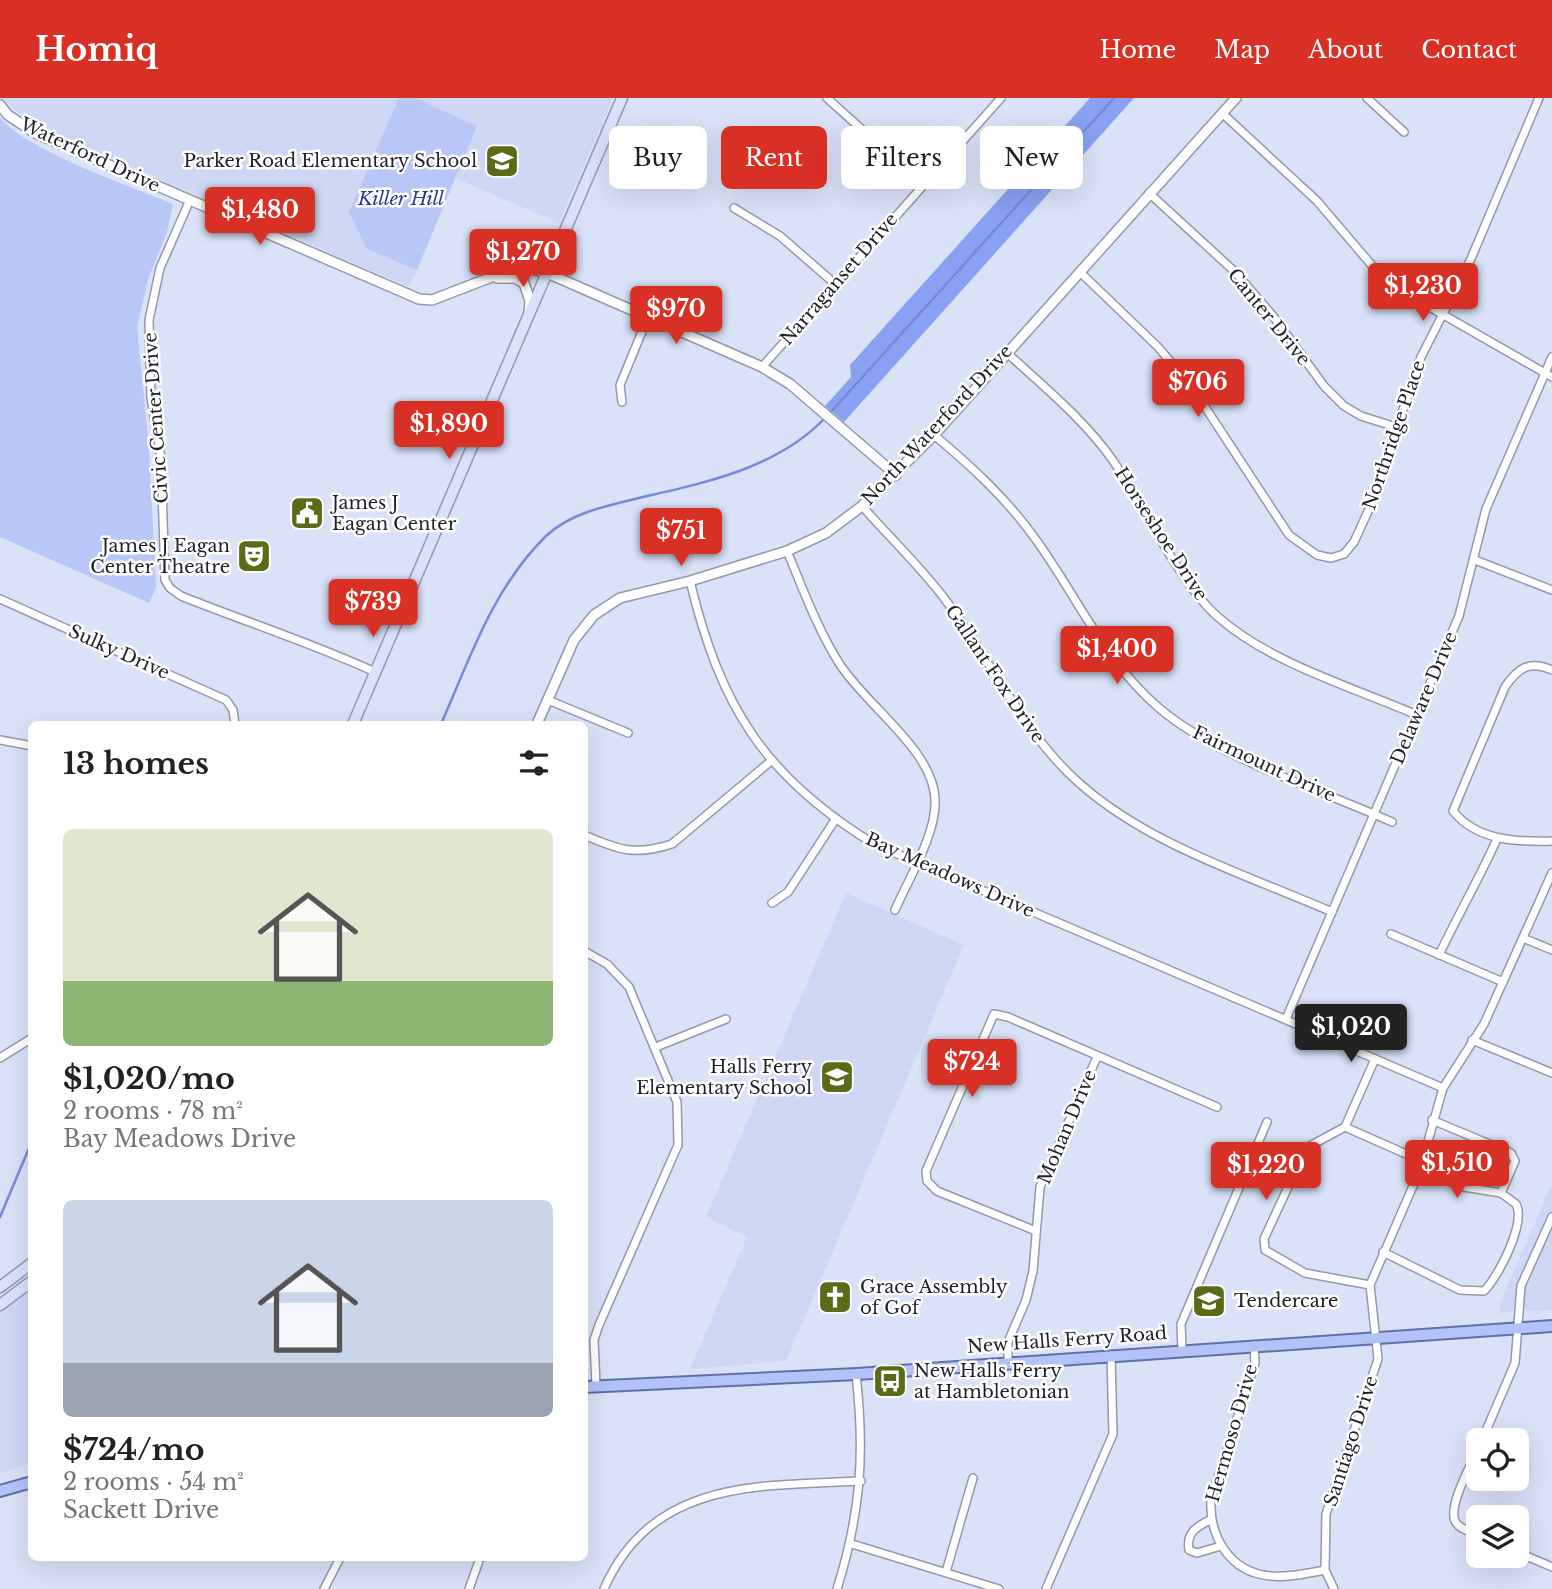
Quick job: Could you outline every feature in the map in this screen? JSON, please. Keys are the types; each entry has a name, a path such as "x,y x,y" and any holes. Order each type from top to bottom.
{"main road":[{"path":"354,721 622,98"},
{"path":"0,1287 28,1266"},
{"path":"0,1305 28,1284"},
{"name":"New Halls Ferry Road","path":"590,1386 856,1374 1182,1349 1552,1326"},
{"path":"0,1491 28,1481"}],"street":[{"path":"827,98 858,126"},
{"name":"Narraganset Drive","path":"966,136 1001,98"},
{"name":"North Waterford Drive","path":"538,721 574,640 594,615 620,598 690,581 787,551 826,533 862,506 934,435 1236,98"},
{"path":"1367,98 1404,132"},
{"name":"Northridge Place","path":"1080,272 1158,347 1192,387 1230,440 1289,536 1317,555 1331,558 1344,554 1354,542 1370,508 1421,357 1470,261 1539,98"},
{"name":"Waterford Drive","path":"0,105 8,115 35,133 419,299 432,300 520,266 547,273 762,367 815,404 896,475"},
{"path":"1222,113 1317,201 1386,282 1549,374"},
{"name":"Narraganset Drive","path":"762,367 918,189"},
{"name":"Canter Drive","path":"1149,193 1234,271 1273,316 1324,386 1344,406 1361,416 1396,427"},
{"name":"Civic Center Drive","path":"190,200 160,268 149,320 151,398 161,458 165,580 170,588 181,596 297,642 328,650 375,672"},
{"path":"734,208 780,236 834,283"},
{"path":"491,278 515,278 524,283 530,301 528,316"},
{"path":"622,402 620,385 648,317"},
{"name":"Horseshoe Drive","path":"1006,352 1062,403 1112,460 1191,584 1215,614 1240,635 1270,652 1417,715"},
{"name":"Delaware Drive","path":"1286,1019 1459,617 1486,509 1549,374 1552,357"},
{"name":"Fairmount Drive","path":"934,435 1003,497 1035,539 1096,636 1127,677 1159,708 1195,734 1231,752 1392,822"},
{"name":"Gallant Fox Drive","path":"862,506 947,601 1040,743 1077,782 1116,812 1164,839 1332,912"},
{"path":"787,551 820,630 840,665 919,757 931,776 936,799 934,819 895,910"},
{"path":"1475,560 1552,590"},
{"name":"Bay Meadows Drive","path":"690,581 715,668 749,732 771,761 835,820 874,844 1443,1087"},
{"name":"Sulky Drive","path":"0,599 226,700 233,710 235,721"},
{"path":"1552,670 1540,665 1526,665 1514,673 1505,687 1453,811 1461,820 1497,839 1552,841"},
{"path":"548,700 628,733"},
{"path":"0,740 28,745"},
{"path":"588,837 622,851 651,850 672,844 771,761"},
{"path":"772,903 788,892 835,820"},
{"path":"1439,955 1466,897 1476,887 1497,839"},
{"name":"Santiago Drive","path":"1334,1589 1325,1570 1326,1514 1378,1359 1370,1285 1382,1252 1420,1170 1443,1087 1484,1024 1552,873"},
{"path":"1391,934 1503,982"},
{"path":"1523,938 1552,950"},
{"path":"588,953 607,964 629,987 677,1102 678,1145 599,1325 594,1340 590,1386"},
{"path":"1036,1231 937,1191 927,1181 926,1171 994,1014 1008,1017 1217,1107"},
{"path":"656,1047 726,1019"},
{"path":"0,1058 28,1040"},
{"path":"1472,1040 1552,1073"},
{"name":"Mohan Drive","path":"1007,1362 1008,1342 1026,1300 1033,1271 1040,1187 1097,1057"},
{"path":"1370,1285 1305,1273 1265,1250 1264,1239 1306,1148 1345,1127 1375,1059"},
{"path":"1432,1120 1511,1153 1515,1161 1501,1193"},
{"path":"1182,1349 1181,1324 1267,1122"},
{"path":"1345,1127 1422,1161"},
{"path":"1382,1252 1460,1290 1484,1291 1493,1282 1520,1221 1516,1204 1501,1193 1464,1187 1420,1170"},
{"path":"1487,1428 1514,1363 1521,1286 1552,1217"},
{"name":"Hermoso Drive","path":"1254,1345 1255,1363 1211,1499 1210,1520 1221,1546 1245,1568 1260,1575 1274,1577 1325,1570"},
{"path":"1046,1589 1113,1434 1111,1354"},
{"path":"837,1589 852,1544 861,1480 862,1430 856,1374"},
{"path":"1466,1476 1453,1506 1455,1521 1466,1530"},
{"path":"946,1572 973,1478"},
{"path":"604,1589 616,1561 629,1544 645,1530 703,1496 741,1487 861,1480"},
{"name":"Hermoso Drive","path":"1210,1520 1191,1533 1187,1540 1189,1550 1197,1553 1221,1546"},
{"path":"852,1544 999,1589"},
{"path":"1529,1557 1552,1567"},
{"path":"324,1589 338,1561"},
{"path":"469,1589 479,1561"}],"shaded area":[{"path":"2,98 613,98 559,223 455,178 409,287 29,122"},
{"path":"1090,98 1134,98 1083,155 1083,126 1065,126"},
{"path":"1008,189 1053,189 844,422 825,406 851,377 850,365"},
{"name":"Halls Ferry Elementary School","path":"846,893 964,945 786,1361 690,1369 747,1237 706,1217"},
{"path":"1552,1183 1552,1310 1499,1313 1501,1301"},
{"path":"28,1292 28,1461 26,1465 0,1473 0,1314"}],"green space":[{"name":"Killer Hill","path":"399,98 415,98 477,126 417,270 367,249 349,212"},
{"path":"0,118 33,143 56,155 173,204 167,232 149,277 137,326 149,448 156,588 149,603 0,537"}],"waterway":[{"path":"830,413 1114,98"},
{"path":"442,721 497,601 527,556 556,528 592,510 740,471 785,449 825,418"},
{"path":"0,1217 28,1150"}],"place":[{"name":"Parker Road Elementary School","path":"502,161"},
{"name":"James J Eagan Center","path":"307,513"},
{"name":"James J Eagan Center Theatre","path":"254,556"},
{"name":"Halls Ferry Elementary School","path":"837,1077"},
{"name":"Grace Assembly of Gof","path":"835,1297"},
{"name":"Tendercare","path":"1209,1301"},
{"name":"New Halls Ferry at Hambletonian","path":"890,1381"}]}
